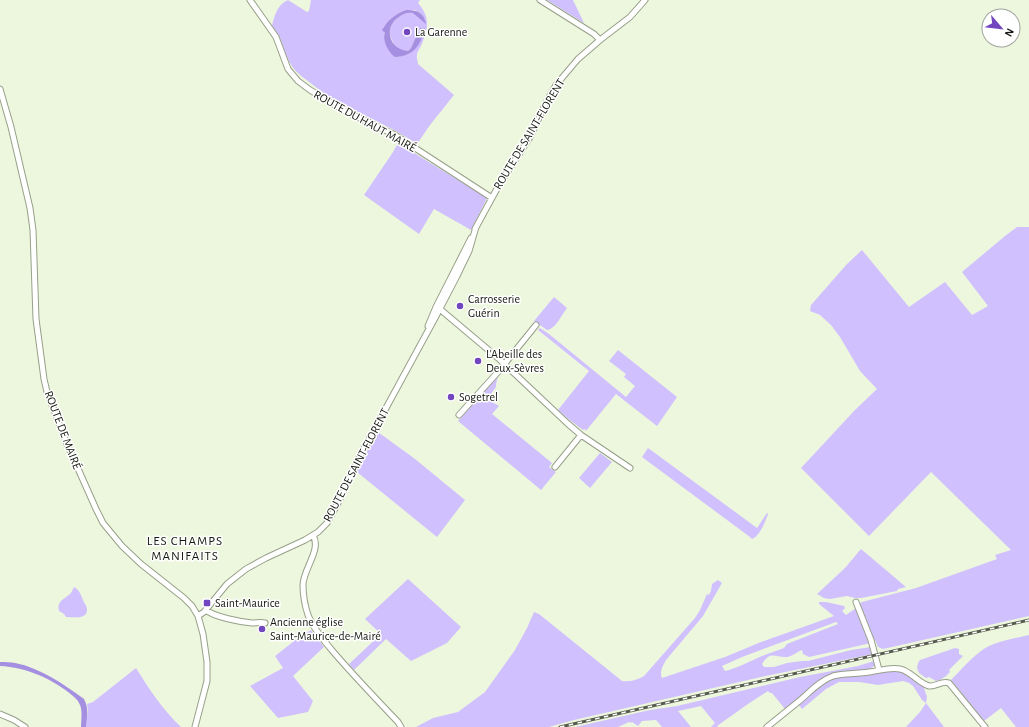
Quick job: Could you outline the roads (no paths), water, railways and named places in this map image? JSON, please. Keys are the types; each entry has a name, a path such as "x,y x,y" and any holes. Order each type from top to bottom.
{"street":[{"name":"ROUTE DU HAUT MAIRÉ","path":"250,0 276,37 288,69 298,81 345,111 395,136 492,198"},
{"path":"540,0 594,34 600,40"},
{"name":"ROUTE DE SAINT-FLORENT","path":"198,616 206,610 228,584 246,569 313,535 323,528 424,336 476,227 504,176 530,137 556,85 578,59 600,40 630,18 644,0"},
{"name":"ROUTE DE MAIRÉ","path":"0,89 11,127 30,208 33,230 37,328 44,379 54,412 96,509 106,527 132,556 184,598 192,606 198,616 203,634 207,662 207,676 205,691 196,718 195,727"},
{"path":"438,308 505,364 581,435 630,468"},
{"path":"459,415 505,364 536,325"},
{"path":"555,467 581,435"},
{"path":"313,535 315,546 304,575 303,585 309,618 323,639 401,727"},
{"path":"857,605 871,640 879,670"},
{"path":"206,610 212,614 247,622 265,623"},
{"path":"767,727 818,684 828,678 837,675 892,669 904,670 922,683 929,686 943,682 949,683 985,727"},
{"path":"0,714 25,727"}],"railway":[{"path":"560,727 1029,620"}],"place":[{"name":"La Garenne","path":"407,32"},
{"name":"Carrosserie Guérin","path":"460,306"},
{"name":"L'Abeille des Deux-Sèvres","path":"478,361"},
{"name":"Sogetrel","path":"451,397"},
{"name":"Saint-Maurice","path":"207,603"},
{"name":"Ancienne église Saint-Maurice-de-Mairé","path":"262,629"}],"district":[{"name":"LES CHAMPS MANIFAITS","path":"185,548"}]}
